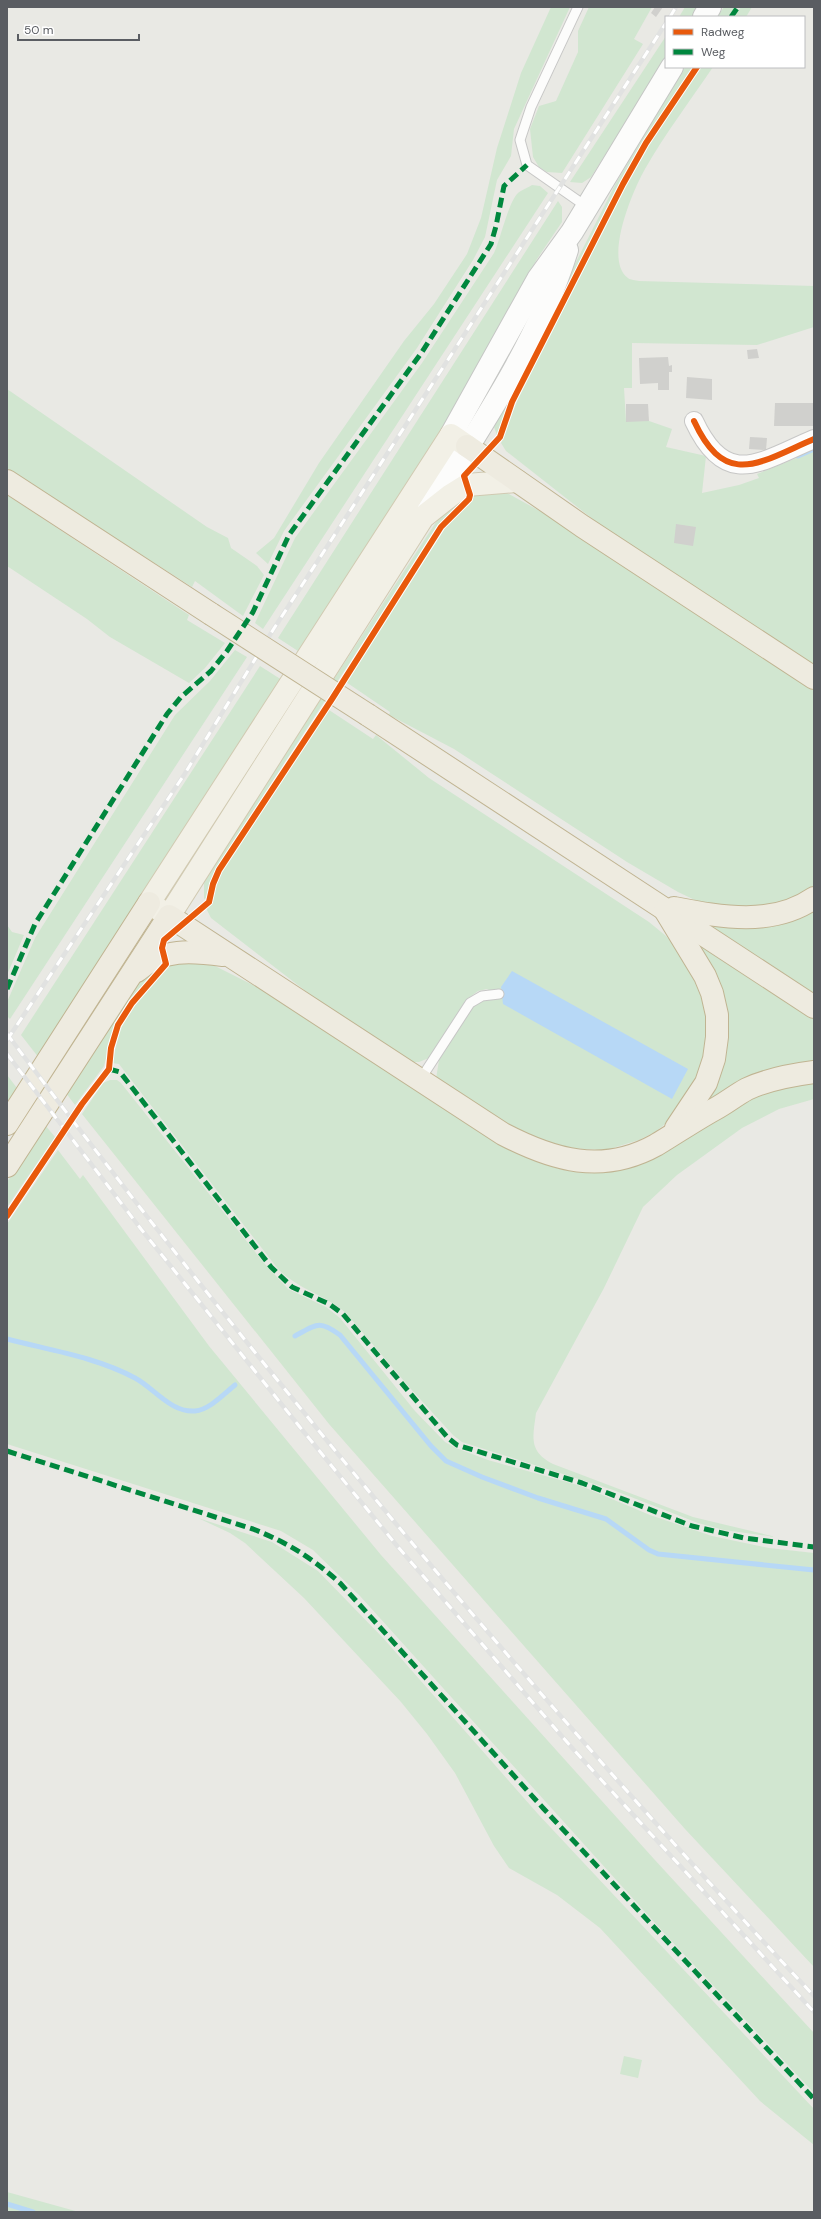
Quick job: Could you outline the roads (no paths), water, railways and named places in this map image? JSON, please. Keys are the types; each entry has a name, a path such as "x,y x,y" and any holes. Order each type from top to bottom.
{"highway":[{"path":"463,444 582,526 814,678"},
{"path":"7,481 663,906 814,1007"},
{"path":"663,906 713,916 755,918 792,910 814,898"},
{"path":"7,1124 149,903"},
{"path":"663,906 705,976 712,993 717,1015 717,1037 714,1059 706,1083 672,1134"},
{"path":"7,1166 169,916 514,1140 549,1155 573,1160 594,1162 615,1160 637,1153 746,1090 781,1078 814,1072"},
{"path":"129,978 144,964 164,954 190,951 228,955"}],"main road":[{"path":"705,16 710,7"},
{"path":"463,444 423,517 169,916 149,903 463,444 504,387 541,319 555,287 572,232 671,68"},
{"path":"423,517 451,495 467,485 517,481"}],"street":[{"path":"694,421 702,440 711,451 719,458 737,464 756,464 814,439"}],"lane":[{"path":"578,7 531,106 520,140 527,165 587,207"},
{"path":"420,1080 470,1003 482,996 499,994"}],"water":[{"path":"512,971 688,1069 672,1099 503,1004 501,987"}],"waterway":[{"path":"798,456 814,449"},
{"path":"295,1336 313,1326 318,1325 327,1327 340,1335 431,1446 446,1461 482,1477 538,1498 606,1519 649,1550 658,1554 814,1570"},
{"path":"7,1339 88,1359 120,1371 142,1382 170,1404 186,1411 195,1411 206,1408 235,1385"},
{"path":"7,2204 33,2212"}],"railway":[{"path":"671,16 676,7"},
{"path":"7,1040 184,775 273,630 665,25"},
{"path":"7,1034 199,1283 398,1526 603,1764 814,1996"},
{"path":"7,1054 141,1229 398,1547 573,1749 814,2012"}]}
